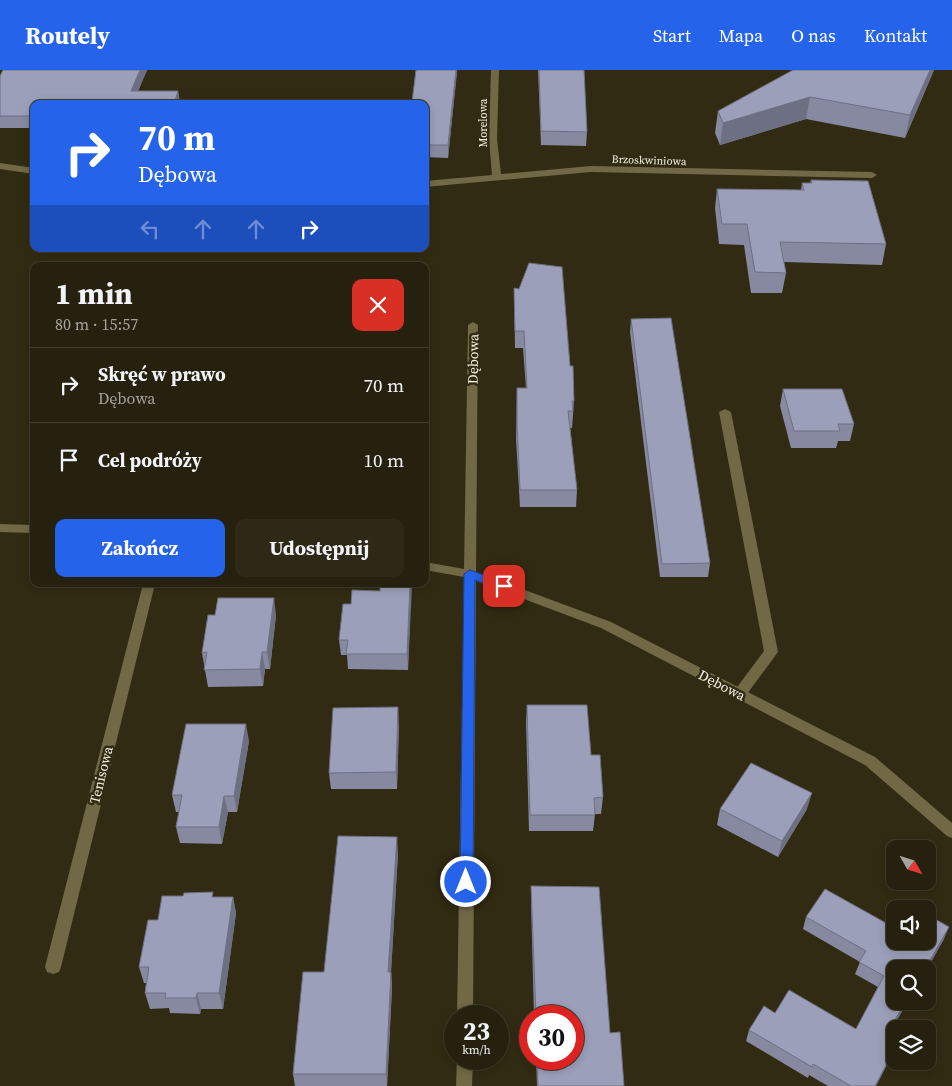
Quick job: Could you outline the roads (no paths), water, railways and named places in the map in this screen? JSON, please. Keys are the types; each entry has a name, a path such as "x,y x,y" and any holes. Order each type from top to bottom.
{"street":[{"name":"Morelowa","path":"495,70 493,139 497,176"},
{"path":"0,166 30,170"},
{"name":"Brzoskwiniowa","path":"429,184 591,169 872,175"},
{"name":"Dębowa","path":"465,1005 473,325"},
{"path":"726,412 772,652 739,694"},
{"path":"0,528 30,529"},
{"name":"Dębowa","path":"429,567 470,574 606,625 870,761 952,832"},
{"name":"Tenisowa","path":"53,967 148,587"},
{"path":"464,1070 464,1086"}]}
